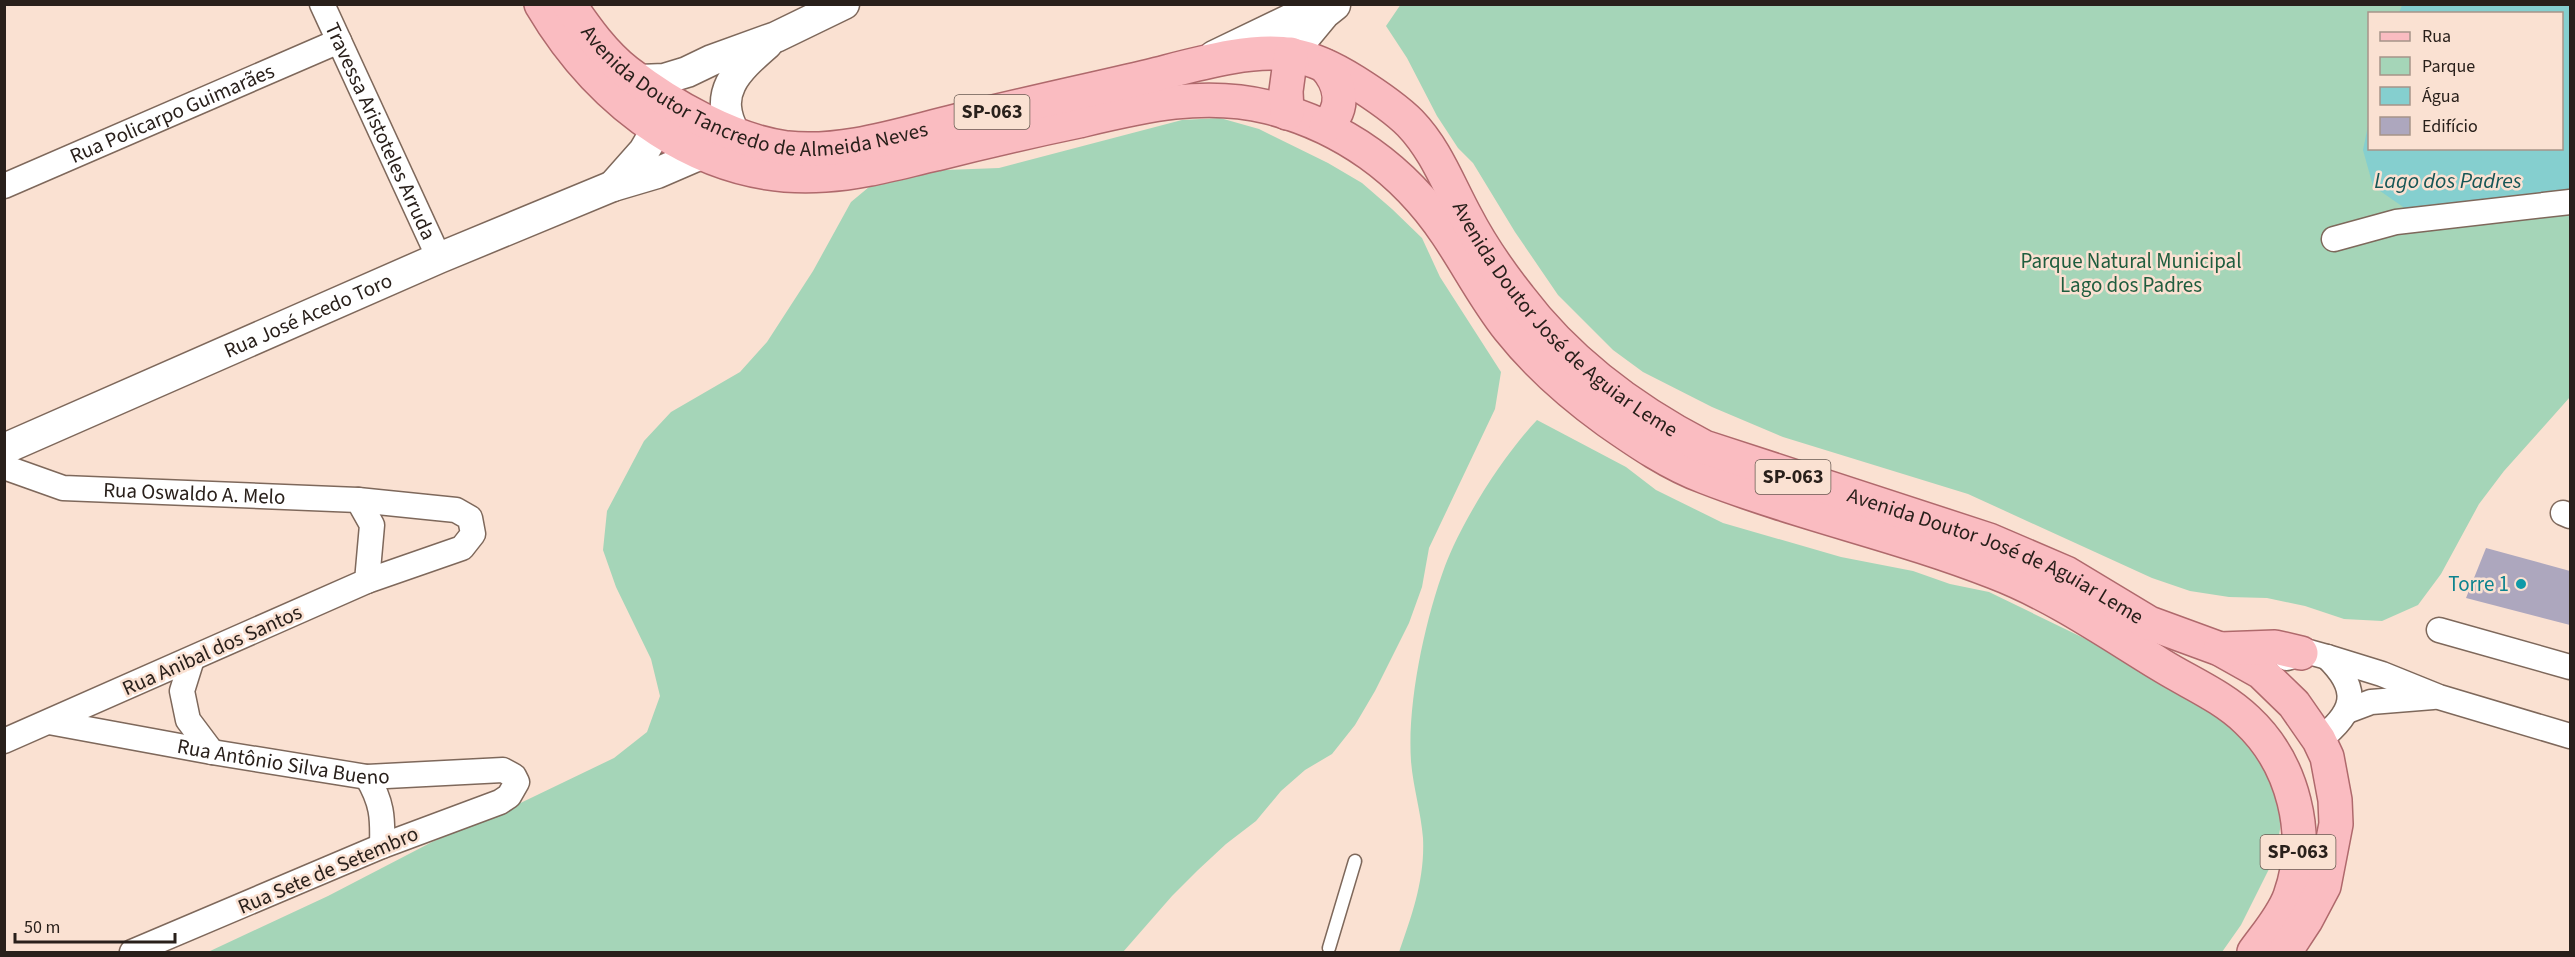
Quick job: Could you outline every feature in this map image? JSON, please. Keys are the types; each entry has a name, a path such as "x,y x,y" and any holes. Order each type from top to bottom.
{"main road":[{"name":"Avenida Doutor Tancredo de Almeida Neves","path":"541,4 593,76 657,129 701,154 728,163 782,174 823,176 873,169 1134,108 1192,99 1237,100 1287,113"},
{"name":"Avenida Doutor Tancredo de Almeida Neves","path":"570,4 600,45 627,72 689,112 735,134 750,140 789,148 857,145 1194,65 1253,54 1310,54"},
{"path":"1287,113 1286,91 1310,54 1336,79 1338,105 1334,119 1326,126"},
{"name":"Avenida Doutor José de Aguiar Leme","path":"1310,54 1365,88 1409,122 1432,151 1466,218 1519,298 1570,354 1618,396 1660,424 1704,447 1989,540 2066,573 2149,622 2220,649 2261,672 2294,704 2319,741 2327,757 2334,793 2336,824 2324,886 2306,920 2285,952"},
{"name":"Avenida Doutor José de Aguiar Leme","path":"1287,113 1326,126 1385,164 1413,191 1445,231 1508,328 1535,359 1603,417 1648,448 1699,475 1995,572 2061,604 2215,695 2244,716 2270,746 2281,763 2299,820 2299,848 2295,879 2288,902 2254,952"},
{"path":"2220,649 2275,647 2314,655"},
{"path":"2244,716 2250,690 2261,672"},
{"path":"2270,746 2319,741"}],"street":[{"name":"Travessa Aristoteles Arruda","path":"322,4 439,258"},
{"path":"640,80 672,77 776,37 844,4"},
{"path":"1310,54 1325,13 1334,4"},
{"path":"1194,65 1293,18 1334,4"},
{"path":"735,134 726,118 725,102 730,81 745,62 776,37"},
{"name":"Rua Policarpo Guimarães","path":"4,186 339,41"},
{"path":"657,129 671,117 689,112"},
{"name":"Rua José Acedo Toro","path":"613,186 644,151 657,129"},
{"name":"Rua José Acedo Toro","path":"4,449 439,258 613,186 657,172 701,154"},
{"path":"2334,239 2396,222 2571,202"},
{"name":"Rua Oswaldo A. Melo","path":"4,467 63,488 358,500 456,510 470,518 473,534 462,548 367,581"},
{"path":"358,500 372,525 367,581"},
{"name":"Rua Anibal dos Santos","path":"4,741 367,581"},
{"path":"2439,630 2571,667"},
{"path":"2314,655 2344,677 2349,698 2347,711 2340,723 2319,741"},
{"path":"2261,672 2283,659 2314,655 2382,674 2439,697 2571,736"},
{"path":"192,659 182,691 188,720 212,752"},
{"path":"2347,711 2371,702 2439,697"},
{"name":"Rua Antônio Silva Bueno","path":"49,722 367,777 503,770 514,776 517,782"},
{"path":"367,777 378,796 383,818 382,846"},
{"name":"Rua Sete de Setembro","path":"132,952 382,846 500,802 509,796 517,782"}],"lane":[{"path":"1329,948 1355,861"}],"green space":[{"name":"Parque Natural Municipal Lago dos Padres","path":"1401,4 2570,5 2570,397 2504,471 2479,504 2441,574 2418,605 2382,621 2344,619 2305,606 2267,598 2229,597 2190,591 2152,578 1968,494 1783,437 1712,407 1643,372 1613,350 1558,295 1515,232 1473,163 1458,148 1437,116 1407,58 1386,26"},
{"path":"1220,118 1259,129 1328,163 1362,183 1392,209 1422,238 1440,277 1501,372 1495,409 1429,548 1422,587 1409,623 1355,725 1332,754 1305,770 1281,791 1256,821 1198,870 1123,952 208,952 328,896 432,842 504,811 614,758 647,732 660,696 651,659 616,587 603,550 607,511 644,441 671,412 740,372 767,342 813,271 851,202 881,177 919,171 999,168 1182,120"},
{"path":"1537,420 1626,467 1656,490 1723,523 1841,557 1913,571 1950,584 1989,592 2127,659 2225,718 2251,746 2270,781 2282,818 2275,857 2241,925 2222,952 1399,952 1413,910 1422,868 1423,838 1412,771 1410,738 1415,688 1424,636 1445,566 1462,528 1511,451"}],"water":[{"name":"Lago dos Padres","path":"2402,5 2570,5 2570,202 2445,215 2406,209 2373,186 2363,150 2368,126 2368,150 2563,150 2563,12 2399,12"}],"building":[{"name":"Torre 1","path":"2486,548 2570,571 2570,625 2466,598"}],"place":[{"name":"Torre 1","path":"2521,584"}]}
